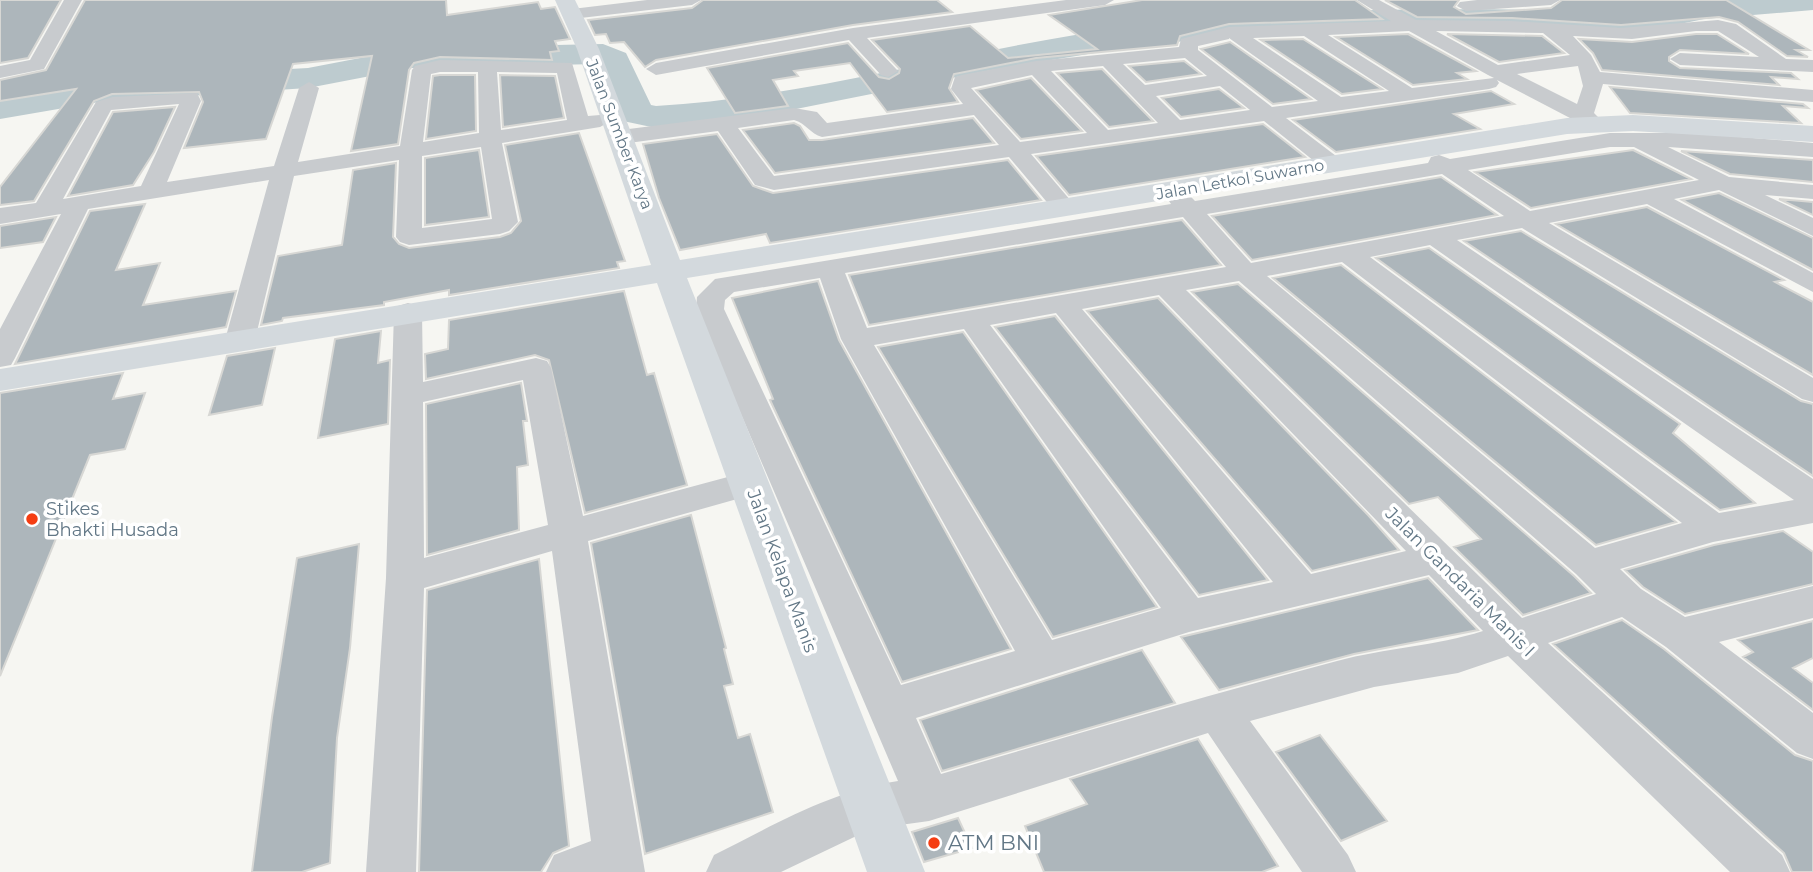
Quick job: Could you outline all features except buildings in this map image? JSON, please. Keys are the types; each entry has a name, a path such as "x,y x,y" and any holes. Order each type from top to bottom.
{"street":[{"path":"0,72 37,65 73,0"},
{"path":"568,7 692,0"},
{"path":"988,0 1006,13"},
{"path":"656,69 853,34 1105,0"},
{"path":"1366,0 1492,77 1813,228"},
{"path":"1444,7 1551,0"},
{"name":"Jalan Sumber Karya","path":"568,7 617,128 668,270"},
{"path":"1332,164 1268,112 1222,80 1186,47 1192,40 1235,34 1308,30 1388,15 1553,30 1645,33 1683,25 1722,26 1730,28 1782,65"},
{"path":"1416,19 1492,77"},
{"path":"1308,30 1408,94"},
{"path":"1553,30 1588,68 1598,125"},
{"path":"1645,33 1680,59 1711,88"},
{"path":"853,34 888,71"},
{"path":"1235,34 1335,103"},
{"path":"1065,208 961,89 962,82 1036,67 1189,52"},
{"path":"1680,59 1813,66"},
{"path":"1108,60 1174,126"},
{"path":"488,72 491,137 505,222 500,226 414,239 407,235 411,149 422,70 426,68 488,72 565,66 579,124"},
{"path":"1036,67 1102,137"},
{"path":"724,123 768,182 850,173 1408,94 1492,77 1588,68 1711,88 1813,96"},
{"path":"1139,92 1222,80"},
{"path":"240,340 284,170 309,88"},
{"path":"45,209 103,107 113,103 190,97 191,101 151,192"},
{"path":"822,130 979,108"},
{"path":"0,216 579,124 617,128 724,123 794,114 809,117 822,130 850,173"},
{"path":"929,799 710,309 711,297 725,285 830,269 1181,201 1446,158 1558,147 1598,125 1813,150"},
{"name":"Jalan Letkol Suwarno","path":"0,380 1065,208 1181,201 1332,164 1446,158 1598,125 1813,134"},
{"path":"1446,158 1536,218 1813,391"},
{"path":"856,339 1245,272 1345,251 1721,183 1813,192"},
{"path":"1648,195 1813,284"},
{"path":"1181,201 1245,272 1589,564 1627,600 1680,635 1813,739"},
{"path":"0,358 79,204"},
{"path":"1536,218 1813,372"},
{"path":"1433,235 1813,496"},
{"path":"1345,251 1713,528"},
{"path":"830,269 856,339 1042,661"},
{"name":"Jalan Kelapa Manis","path":"668,270 896,872"},
{"name":"Jalan Gandaria Manis I","path":"1164,284 1227,344 1434,559 1765,872"},
{"path":"1063,304 1303,591"},
{"path":"391,872 405,578 408,312"},
{"path":"971,319 1189,616"},
{"path":"407,395 536,368 569,534 618,864 571,872"},
{"path":"405,578 750,483"},
{"path":"1589,564 1713,528 1813,510"},
{"path":"890,707 1189,616 1434,559"},
{"path":"731,872 819,827 870,807 929,799 1218,711 1374,669 1458,656 1627,600"},
{"path":"1680,635 1813,602"},
{"path":"1218,711 1331,872"}],"waterway":[{"path":"0,108 99,91 308,78 412,58 603,54 614,60 636,113 656,117 721,113 992,60 1142,35 1285,23 1380,20 1542,19 1601,24 1656,20 1704,10 1813,1"}],"place":[{"name":"Stikes Bhakti Husada","path":"32,519"},
{"name":"ATM BNI","path":"934,843"}]}
